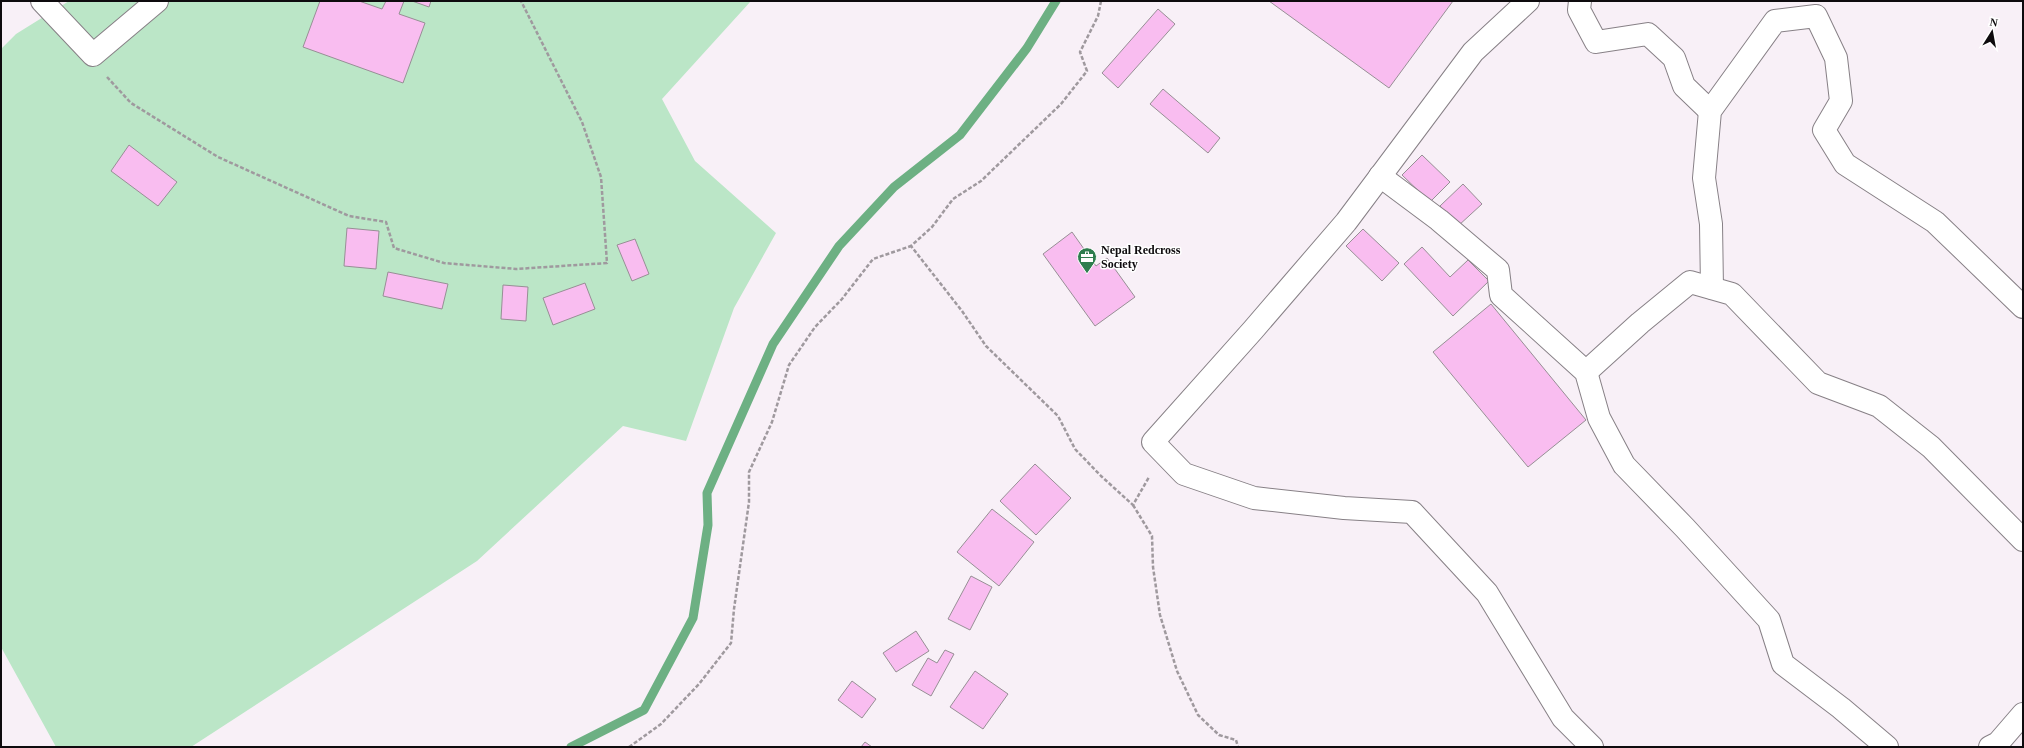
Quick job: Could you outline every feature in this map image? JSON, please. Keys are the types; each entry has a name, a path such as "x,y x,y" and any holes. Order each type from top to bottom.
{"street":[{"path":"42,1 93,55 156,1"},
{"path":"1528,1 1473,52 1341,228 1153,442 1184,474 1254,498 1344,508 1412,512 1487,593 1563,718 1592,747"},
{"path":"1580,1 1578,10 1596,42 1648,34 1674,58 1684,86 1710,111"},
{"path":"1712,288 1711,224 1704,178 1710,111 1775,21 1816,16 1836,58 1841,101 1824,130 1845,164 1935,222 2023,307"},
{"path":"1380,176 1439,220 1498,270 1501,295 1586,372 1599,418 1624,465 1685,528 1769,620 1784,664 1841,708 1887,747"},
{"path":"1586,372 1640,323 1690,282 1732,294 1818,383 1879,406 1932,446 2023,540"},
{"path":"1990,747 1998,743 2023,714"}],"path":[{"path":"93,55 98,68 132,103 218,157 253,174 349,216 386,222 394,248 444,263 516,269 607,263 601,176 582,122 521,1"},
{"path":"629,747 661,724 699,684 732,642 734,608 749,502 749,472 772,422 790,365 815,327 842,299 873,259 911,246 932,228 953,199 981,181 1061,104 1087,71 1080,52 1098,16 1101,1"},
{"path":"911,246 962,311 986,346 1058,416 1075,448 1101,476 1133,505 1152,536 1153,567 1160,615 1177,670 1198,715 1219,735 1236,740 1238,747"},
{"path":"1133,505 1146,481 1161,467 1184,474"}],"green space":[{"path":"69,1 751,1 662,99 695,161 776,233 734,308 686,441 623,426 477,561 191,747 56,747 1,647 1,49 16,34"}],"building":[{"path":"320,1 359,1 382,9 386,1 404,1 399,14 425,23 403,83 303,47"},
{"path":"412,1 431,1 429,7"},
{"path":"1269,1 1453,1 1389,88"},
{"path":"1158,9 1175,24 1118,88 1102,73"},
{"path":"1163,89 1220,138 1208,153 1150,104"},
{"path":"129,145 177,182 158,206 111,171"},
{"path":"1422,155 1450,182 1430,202 1402,175"},
{"path":"1463,184 1482,204 1458,226 1440,206"},
{"path":"347,228 379,231 376,269 344,266"},
{"path":"1363,229 1399,263 1382,281 1346,246"},
{"path":"1072,232 1096,266 1107,258 1135,297 1095,326 1043,254"},
{"path":"635,239 649,274 632,281 617,245"},
{"path":"1422,247 1450,277 1468,260 1489,281 1453,316 1404,264"},
{"path":"388,272 448,284 442,309 383,296"},
{"path":"585,283 595,309 553,325 543,298"},
{"path":"503,285 528,287 526,321 501,319"},
{"path":"1491,304 1586,420 1528,467 1433,352"},
{"path":"1035,464 1071,498 1036,535 1000,501"},
{"path":"992,509 1034,542 999,586 957,552"},
{"path":"971,576 992,587 970,630 948,619"},
{"path":"916,631 929,651 896,672 883,653"},
{"path":"945,650 954,654 931,696 912,685 928,658 937,663"},
{"path":"975,671 1008,694 983,729 950,707"},
{"path":"852,681 876,699 862,718 838,700"},
{"path":"865,742 872,747 861,747"}],"waterway":[{"path":"571,747 644,710 693,618 708,525 707,493 773,344 839,246 894,187 960,135 1027,48 1056,1"}],"place":[{"name":"Nepal Redcross Society","path":"1087,274"}]}
